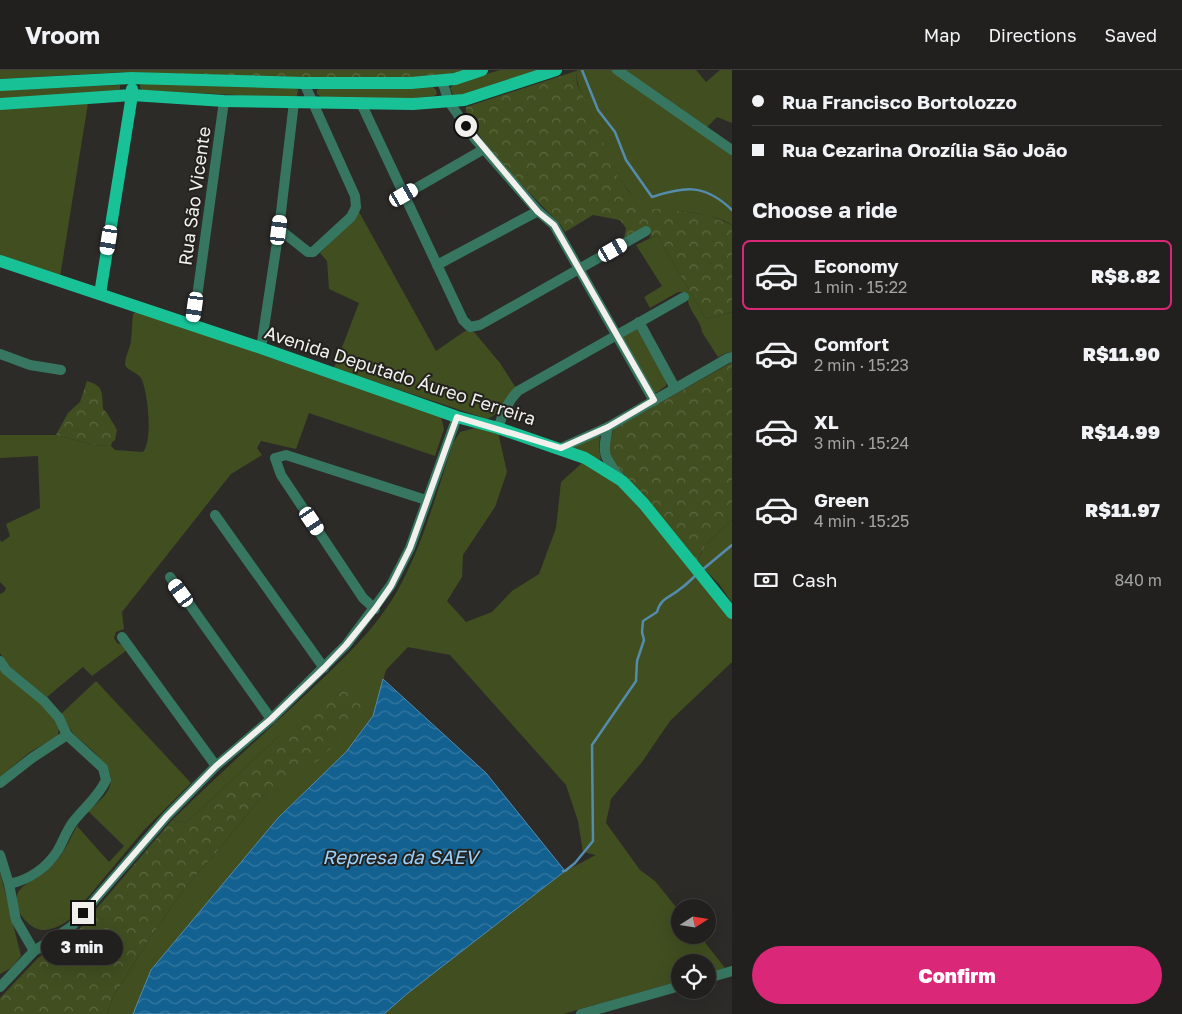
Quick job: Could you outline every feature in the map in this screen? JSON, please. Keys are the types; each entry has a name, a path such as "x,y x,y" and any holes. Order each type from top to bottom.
{"main road":[{"path":"0,85 131,78 368,84 442,81 455,79 482,70"},
{"path":"0,104 132,95 224,101 414,104 448,102 478,96 556,70"},
{"path":"100,294 132,95 131,78"},
{"name":"Avenida Deputado Áureo Ferreira","path":"0,261 261,348 457,417 561,448 585,458 622,481 644,504 732,613"}],"street":[{"path":"617,70 732,150"},
{"path":"442,81 448,102 484,149 538,212 554,225 654,400"},
{"path":"279,230 308,252 313,252 351,217 356,207 355,196 304,83"},
{"name":"Rua São Vicente","path":"193,326 224,101"},
{"path":"261,348 279,230 294,102"},
{"path":"361,103 463,320 470,327 480,325 646,231"},
{"path":"404,195 484,149"},
{"path":"437,266 538,212"},
{"path":"498,428 503,412 511,398 518,391 684,296"},
{"path":"639,322 675,388"},
{"path":"0,354 30,365 61,370"},
{"path":"561,448 608,427 732,357"},
{"path":"0,987 34,950 70,927 167,816 216,766 271,719 324,668 346,645 375,609 391,586 410,548 457,417"},
{"path":"608,427 603,448 605,457 622,481"},
{"path":"375,609 363,598 281,475 275,458 286,455 426,500"},
{"path":"214,515 324,668"},
{"path":"170,577 271,719"},
{"path":"122,636 216,766"},
{"path":"0,661 6,670 44,701 59,718 67,735 100,764 105,773 106,780 102,790 71,825 58,851 49,863 21,882 9,884"},
{"path":"0,783 32,758 67,735"},
{"path":"0,855 9,884 16,920 34,950"},
{"path":"716,976 732,971"},
{"path":"580,1014 671,989"}],"green space":[{"path":"0,70 122,70 124,72 0,79"},
{"path":"122,70 468,70 454,75 368,80 124,72"},
{"path":"500,70 541,70 461,95 453,95 450,88 456,83"},
{"path":"696,70 706,82 720,70 732,70 732,123 717,117 705,129 732,150 732,225 702,214 650,209 629,191 611,167 599,133 581,93 576,71"},
{"path":"576,71 577,84 598,128 612,168 628,191 650,209 667,209 708,215 732,225 732,312 706,319 657,235 649,238 651,234 647,228 624,238 626,228 620,220 593,215 565,232 560,224 505,167 477,132 468,117 466,107"},
{"path":"140,83 294,87 298,90 295,98 142,90"},
{"path":"120,85 120,89 116,92 0,99 0,90"},
{"path":"433,87 437,94 434,96 414,98 323,98 317,94 317,90 322,88"},
{"path":"88,103 60,277 0,257 0,108"},
{"path":"358,210 436,351 465,331 474,332 500,363 516,388 504,406 492,416 487,419 334,368 359,303 329,289 327,261 320,253 354,220"},
{"path":"657,235 706,319 732,312 732,352 718,357 702,332 689,306 688,297 684,292 678,292 650,308 644,297 662,286 636,245"},
{"path":"136,312 441,417 444,429 435,456 309,413 296,449 261,441 257,448 262,455 231,474 122,612 124,629 116,632 114,638 117,643 123,645 127,650 92,676 83,667 47,697 9,667 0,653 0,594 6,588 0,582 0,540 2,542 10,536 6,524 40,508 38,456 0,458 0,435 56,435 94,445 111,446 115,450 143,452 149,428 146,396 142,380 125,364 131,341 133,314"},
{"path":"634,328 637,329 667,381 666,386 656,393 653,392 624,338 624,334"},
{"path":"732,362 732,520 706,544 697,562 615,464 609,451 609,443 614,429"},
{"path":"87,381 97,385 101,391 103,409 117,430 115,440 111,446 94,445 56,435 68,413 80,402"},
{"path":"475,428 498,432 507,472 495,507 463,555 462,577 447,601 466,622 492,612 512,591 539,574 556,528 561,482 583,462 601,470 641,506 732,619 732,662 670,721 642,762 611,799 606,823 640,870 655,881 671,901 671,944 706,944 714,954 671,954 671,984 563,1014 384,1014 408,993 565,871 596,855 583,852 578,821 566,785 450,655 408,647 386,670 373,716 346,752 278,818 151,970 133,1014 107,1014 113,997 151,936 188,884 262,796 290,777 279,736 186,823 172,820 329,672 380,617 391,602 409,569 430,516 453,443 460,432"},
{"path":"595,436 600,437 601,460 571,446"},
{"path":"732,520 732,603 719,584 697,562 706,544"},
{"path":"0,667 43,704 59,726 58,736 30,752 0,777"},
{"path":"96,681 191,783 144,830 69,920 52,929 39,929 28,923 17,907 18,892 23,886 40,876 57,861 77,826 109,862 124,846 88,811 105,795 110,786 111,777 108,769 95,753 73,733 61,714"},
{"path":"357,685 362,705 349,730 319,760 262,796 188,884 151,936 113,997 107,1014 0,1014 0,998 38,958 75,934 172,820 186,823 279,736 343,686"},
{"path":"0,872 21,956 11,968 0,974"},
{"path":"716,957 725,968 716,971"}],"water":[{"name":"Represa da SAEV","path":"383,679 486,773 565,871 408,993 384,1014 133,1014 151,970 278,818 346,752 373,716"}],"waterway":[{"path":"582,70 598,110 615,132 626,160 652,197 685,189 695,190 713,195 732,210"},
{"path":"702,570 732,545"},
{"path":"563,871 575,863 593,841 592,745 636,681 637,661 644,640 642,632 643,621 657,612 663,601 696,575"}],"route":[{"path":"83,913 167,816 216,766 271,719 324,668 346,645 375,609 391,586 410,548 457,417 561,448 608,427 654,400 554,225 538,212 466,126"}]}
